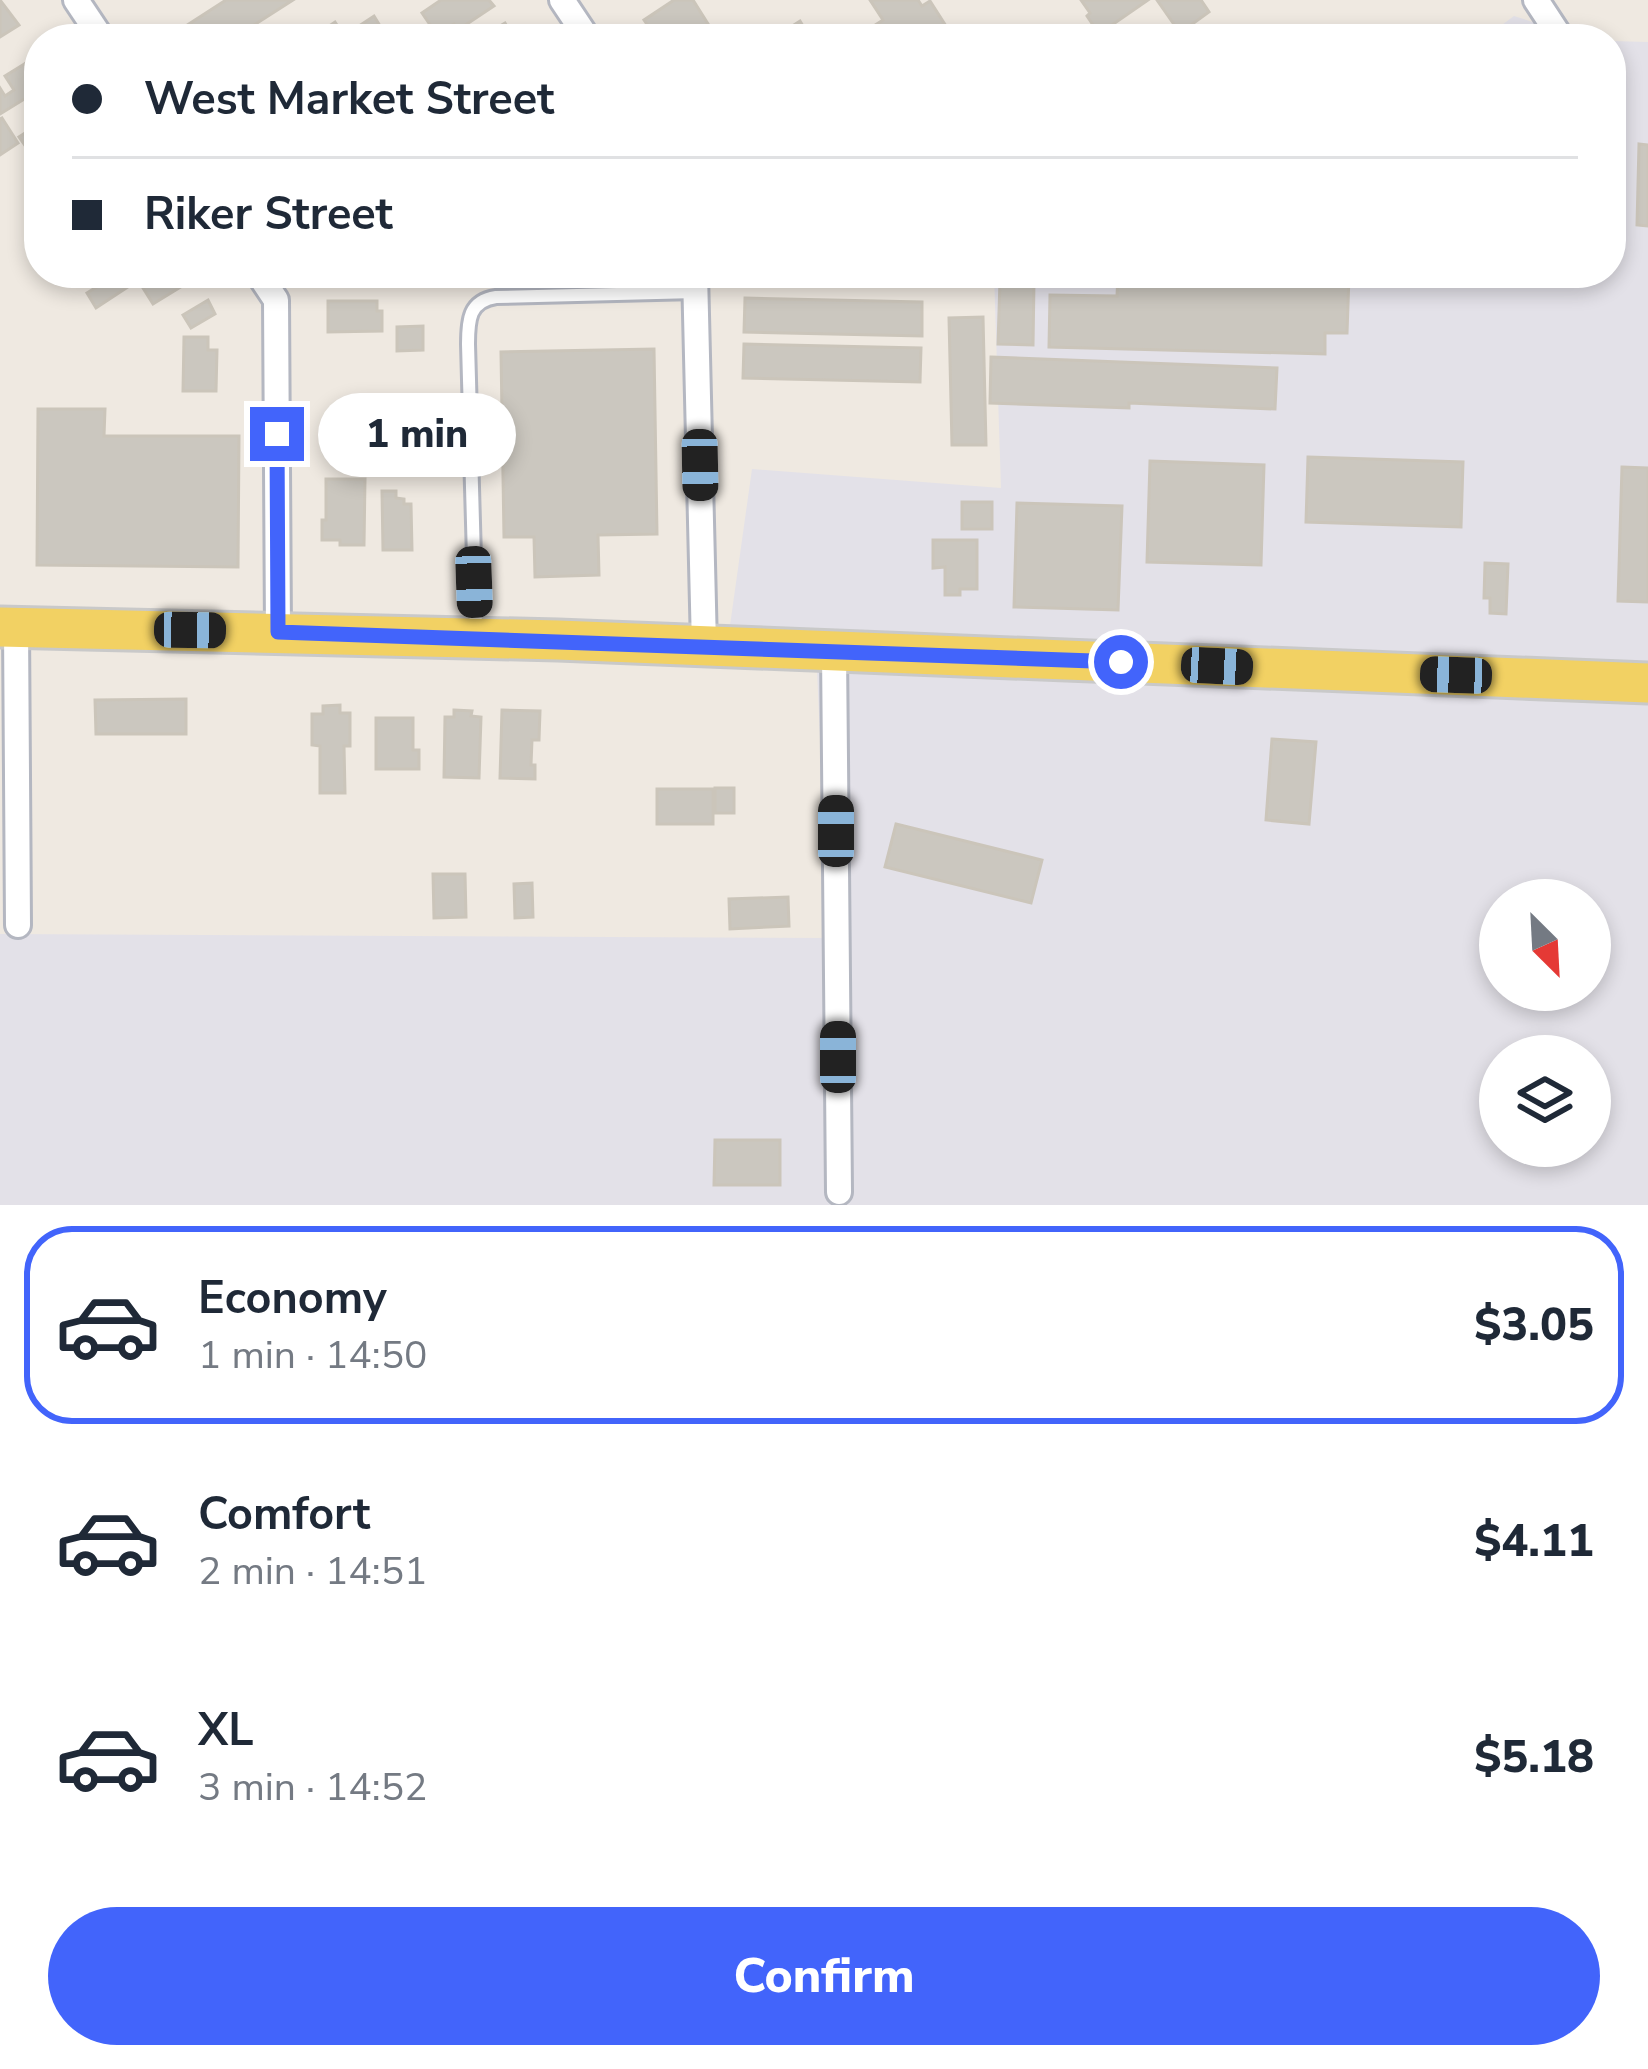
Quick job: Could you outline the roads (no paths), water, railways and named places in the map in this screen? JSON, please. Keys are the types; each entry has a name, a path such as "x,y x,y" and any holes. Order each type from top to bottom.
{"main road":[{"path":"8,627 476,638 1648,683"}],"street":[{"path":"268,288 276,300 278,632"},
{"path":"696,288 704,646"},
{"path":"8,627 18,925"},
{"path":"834,651 839,1192"}],"lane":[{"path":"476,638 468,344 474,306 496,296 619,288"}]}
